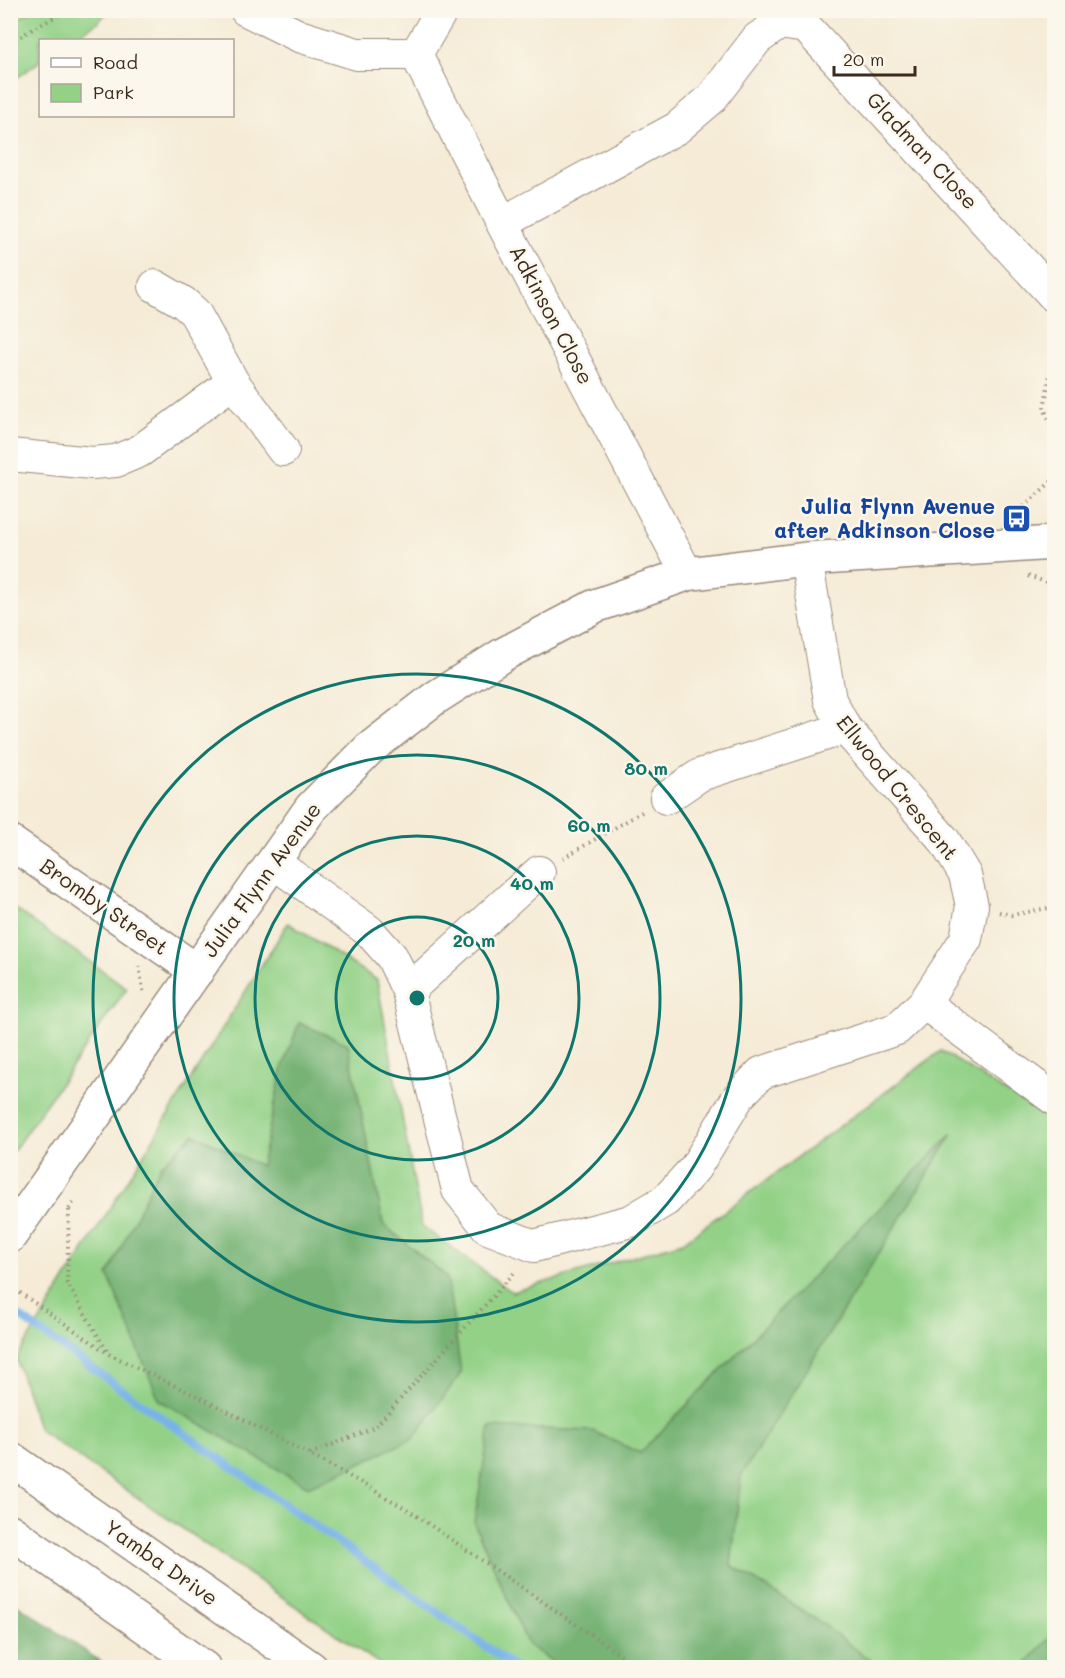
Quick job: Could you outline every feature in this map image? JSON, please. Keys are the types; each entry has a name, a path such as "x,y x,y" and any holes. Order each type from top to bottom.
{"street":[{"path":"246,10 298,36 357,54 416,54 442,10"},
{"name":"Gladman Close","path":"502,223 677,128 711,99 757,39 781,16 806,27 1054,296"},
{"name":"Adkinson Close","path":"416,54 502,223 687,574"},
{"path":"155,286 184,303 195,314 233,382 283,450"},
{"path":"10,455 92,463 116,461 140,451 233,382"},
{"name":"Julia Flynn Avenue","path":"10,1236 311,808 369,749 435,699 504,654 595,606 687,574 806,559 1054,543"},
{"name":"Ellwood Crescent","path":"534,1246 631,1221 666,1200 695,1168 739,1096 761,1073 897,1029 924,1003 966,939 972,906 965,875 944,840 845,728 830,700 806,559"},
{"path":"666,798 700,775 845,728"},
{"name":"Bromby Street","path":"10,842 196,971"},
{"path":"273,862 369,931 392,957 408,991 459,1191 488,1228 534,1246"},
{"path":"408,991 539,872"},
{"path":"924,1003 1054,1099"},
{"name":"Yamba Drive","path":"11,1457 311,1668"},
{"path":"10,1516 49,1558"},
{"path":"10,1531 204,1668"}],"path":[{"path":"10,42 67,10"},
{"path":"1054,353 1044,408 1054,432"},
{"path":"539,872 666,798"},
{"path":"972,906 1012,915 1054,907"},
{"path":"43,1191 69,1209"},
{"path":"75,1200 69,1209 68,1283 109,1354"},
{"path":"310,1454 375,1427 513,1275 534,1246"},
{"path":"10,1286 109,1354 337,1468 408,1510 640,1668"}],"green space":[{"path":"31,10 109,11 98,22 72,39 39,39 39,62 11,82 11,22"},
{"path":"11,906 127,988 11,1154"},
{"path":"288,923 377,980 422,1226 512,1292 683,1242 941,1051 1054,1122 1054,1667 384,1667 39,1430 16,1359"},
{"path":"299,1023 348,1044 383,1224 447,1277 461,1373 413,1439 308,1487 159,1400 108,1275 160,1166 194,1134 261,1166 283,1066"},
{"path":"953,1133 741,1476 731,1565 816,1619 879,1667 560,1667 528,1645 474,1523 490,1427 593,1431 640,1453"},
{"path":"11,1600 108,1667 11,1667"},
{"path":"1054,1633 1054,1667 1023,1667"}],"waterway":[{"path":"10,1310 516,1668"}],"place":[{"name":"Julia Flynn Avenue after Adkinson Close","path":"1016,519"}]}
